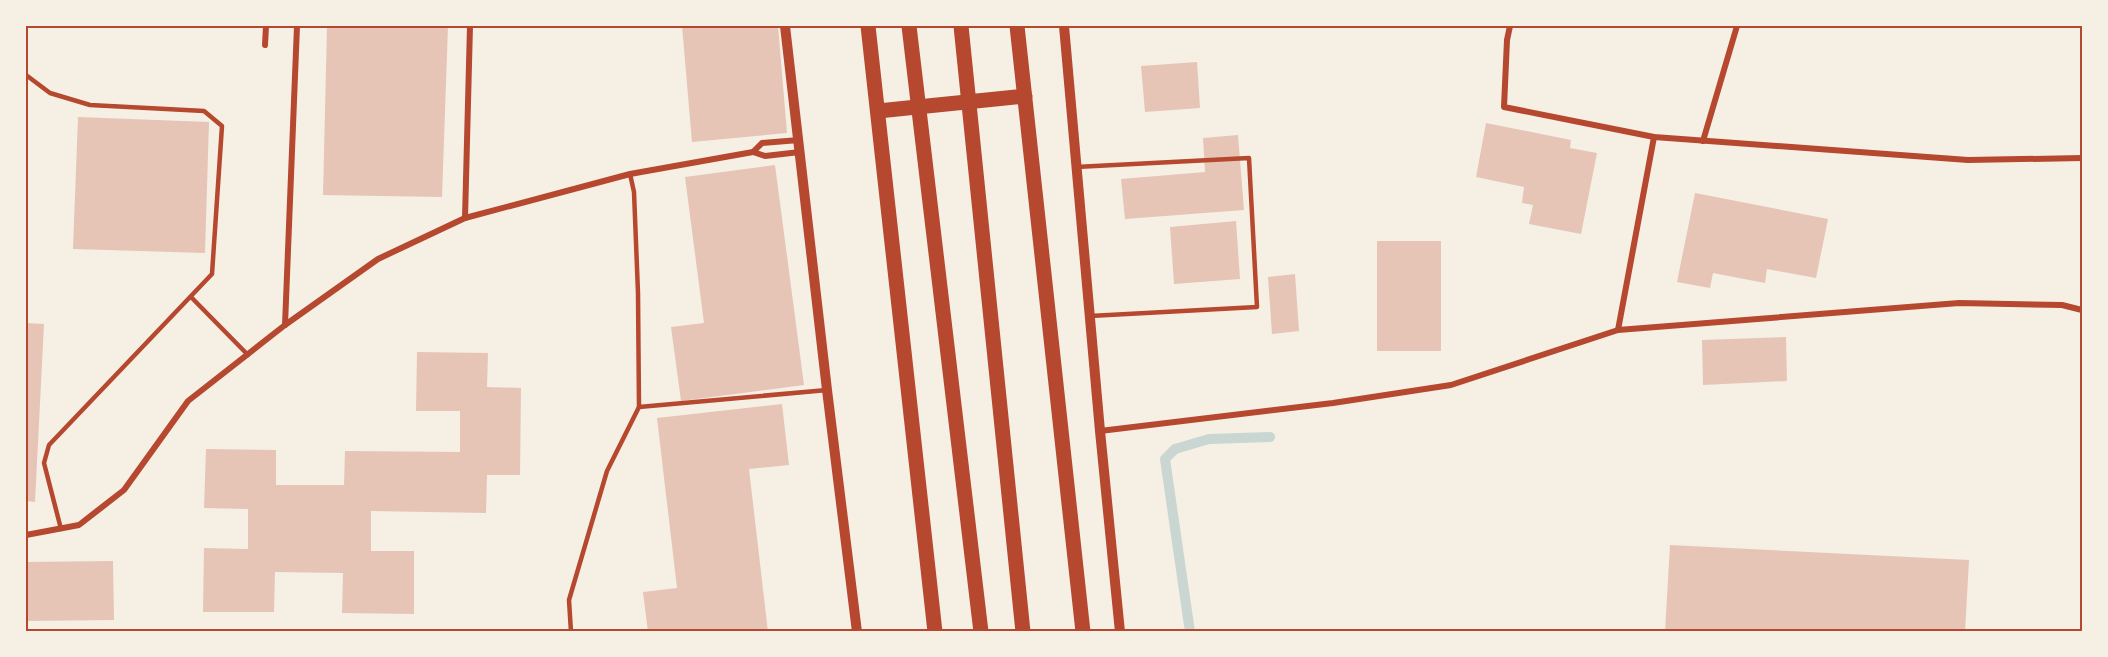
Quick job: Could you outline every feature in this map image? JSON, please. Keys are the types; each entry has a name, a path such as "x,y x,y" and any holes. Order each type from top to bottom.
{"main road":[{"path":"868,26 935,632"},
{"path":"909,26 981,632"},
{"path":"961,26 1023,632"},
{"path":"1017,26 1083,632"},
{"path":"878,111 1025,96"}],"street":[{"path":"265,45 266,26"},
{"path":"285,325 297,26"},
{"path":"465,218 470,26"},
{"path":"785,26 857,632"},
{"path":"1064,26 1120,632"},
{"path":"1510,26 1507,40 1504,107 1654,137 1968,160 2082,158"},
{"path":"1703,141 1737,26"},
{"path":"1618,330 1654,137"},
{"path":"753,152 762,143 799,140"},
{"path":"26,535 79,525 124,490 188,401 285,325 378,259 465,218 630,174 753,152 765,156 800,152"},
{"path":"1100,431 1333,403 1451,385 1618,330 1959,303 2062,305 2082,310"}],"lane":[{"path":"26,75 50,93 90,105 204,111 222,126 212,274 49,445 44,463 61,529"},
{"path":"1076,167 1249,158 1257,307 1090,316"},
{"path":"571,632 569,600 607,471 639,407 639,293 634,192 630,174"},
{"path":"191,297 248,355"},
{"path":"639,407 827,390"}],"building":[{"path":"327,26 448,26 442,197 323,195"},
{"path":"682,26 778,26 787,133 692,142"},
{"path":"1197,62 1200,108 1145,112 1141,66"},
{"path":"78,117 209,122 205,253 73,249"},
{"path":"1486,123 1571,140 1570,148 1597,153 1581,234 1529,224 1533,205 1522,203 1524,187 1476,177"},
{"path":"1238,135 1244,210 1125,219 1121,179 1205,172 1203,138"},
{"path":"775,165 804,385 681,401 671,327 704,323 685,177"},
{"path":"1695,193 1828,219 1816,278 1767,269 1765,283 1713,273 1710,288 1677,282"},
{"path":"1236,221 1240,279 1174,284 1170,227"},
{"path":"1377,241 1441,241 1441,351 1377,351"},
{"path":"1295,274 1299,331 1272,334 1268,277"},
{"path":"26,323 44,324 35,502 26,501"},
{"path":"1786,337 1787,381 1703,385 1702,340"},
{"path":"417,352 488,353 487,387 521,388 520,475 487,475 486,513 371,511 371,551 414,551 414,614 342,613 343,573 275,572 274,612 203,612 204,548 248,549 248,509 204,508 206,449 276,450 276,485 344,485 345,451 460,452 460,411 416,411"},
{"path":"782,404 789,465 749,469 768,632 648,632 643,592 677,588 657,418"},
{"path":"1670,545 1969,560 1965,632 1665,632"},
{"path":"113,561 114,620 26,621 26,562"}],"waterway":[{"path":"1190,632 1165,459 1175,449 1209,439 1270,437"}]}
